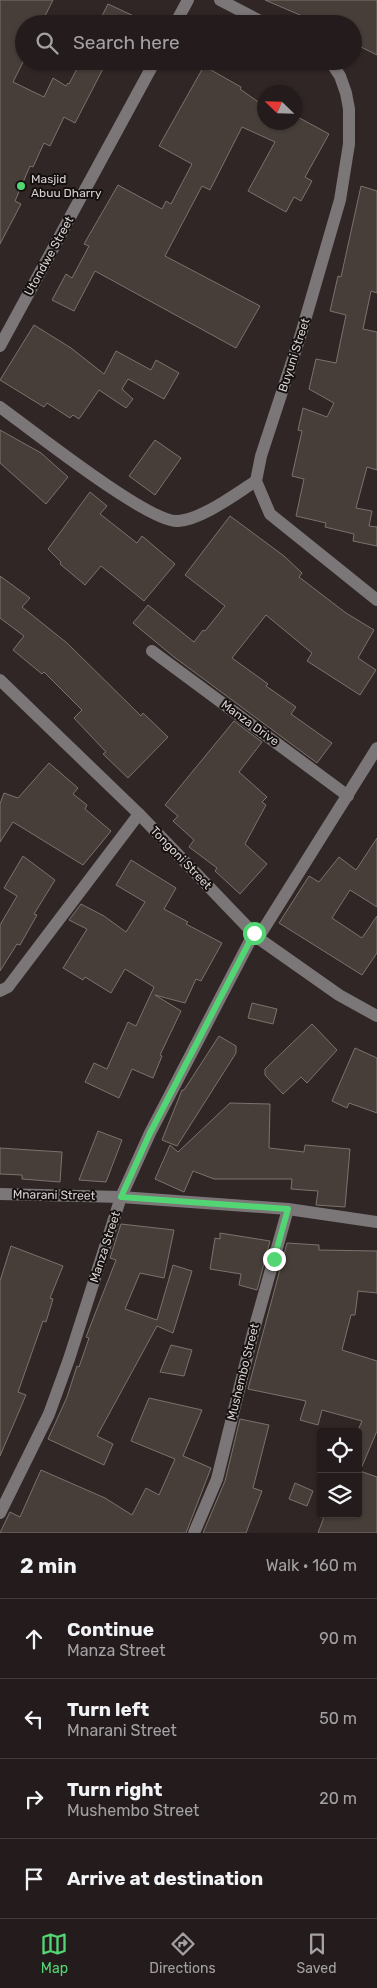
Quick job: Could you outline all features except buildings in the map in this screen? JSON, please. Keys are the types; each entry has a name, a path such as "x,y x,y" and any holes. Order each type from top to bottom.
{"street":[{"path":"180,15 188,0"},
{"path":"220,0 249,15"},
{"name":"Utondwe Street","path":"0,346 150,70"},
{"name":"Buyuni Street","path":"256,481 261,456 302,334 340,200 349,144 349,109 346,93 336,70"},
{"path":"0,407 132,502 165,519 178,521 201,514 256,481 262,499 270,514 377,600"},
{"name":"Manza Drive","path":"152,651 348,796"},
{"name":"Tongoni Street","path":"0,680 139,814 256,936 339,995 377,1016"},
{"name":"Manza Street","path":"0,1513 52,1405 121,1197 150,1133 256,936 348,796 377,748"},
{"path":"0,991 8,987 139,814"},
{"name":"Mnarani Street","path":"0,1194 121,1197 288,1209 377,1222"},
{"name":"Mushembo Street","path":"194,1533 217,1478 253,1333 288,1209"}],"place":[{"name":"Masjid Abuu Dharry","path":"21,186"}],"route":[{"path":"254,933 150,1133 121,1197 288,1209 274,1259"}]}
